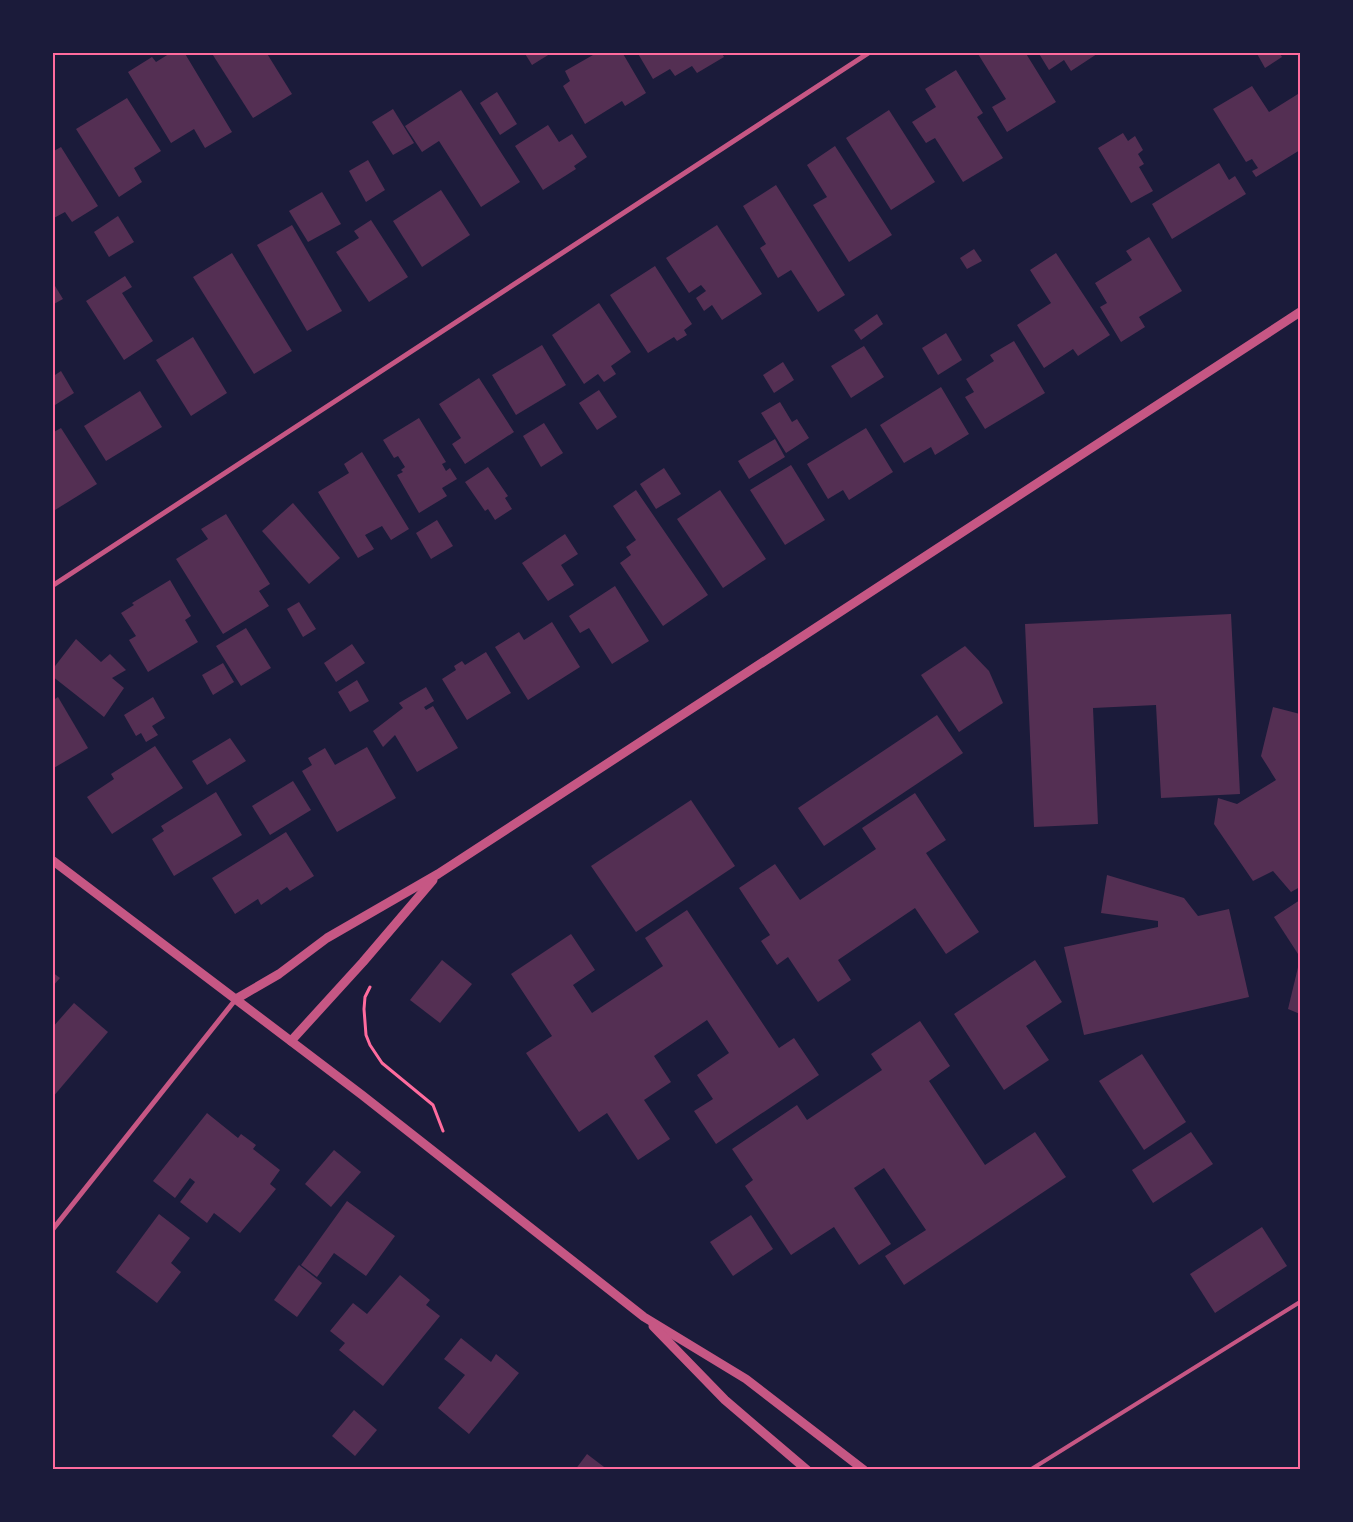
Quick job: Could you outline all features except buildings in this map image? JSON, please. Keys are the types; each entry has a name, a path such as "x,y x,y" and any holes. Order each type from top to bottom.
{"street":[{"path":"52,586 870,52"},
{"path":"53,1229 236,999 279,974 327,938 438,874 1300,312"},
{"path":"52,860 409,1132 644,1317 746,1379 864,1470"},
{"path":"291,1041 363,962 438,874"},
{"path":"644,1317 724,1400 807,1470"}],"lane":[{"path":"1030,1470 1300,1302"}],"path":[{"path":"371,984 365,997 364,1009 366,1035 370,1045 382,1063 434,1105 444,1136"}]}
